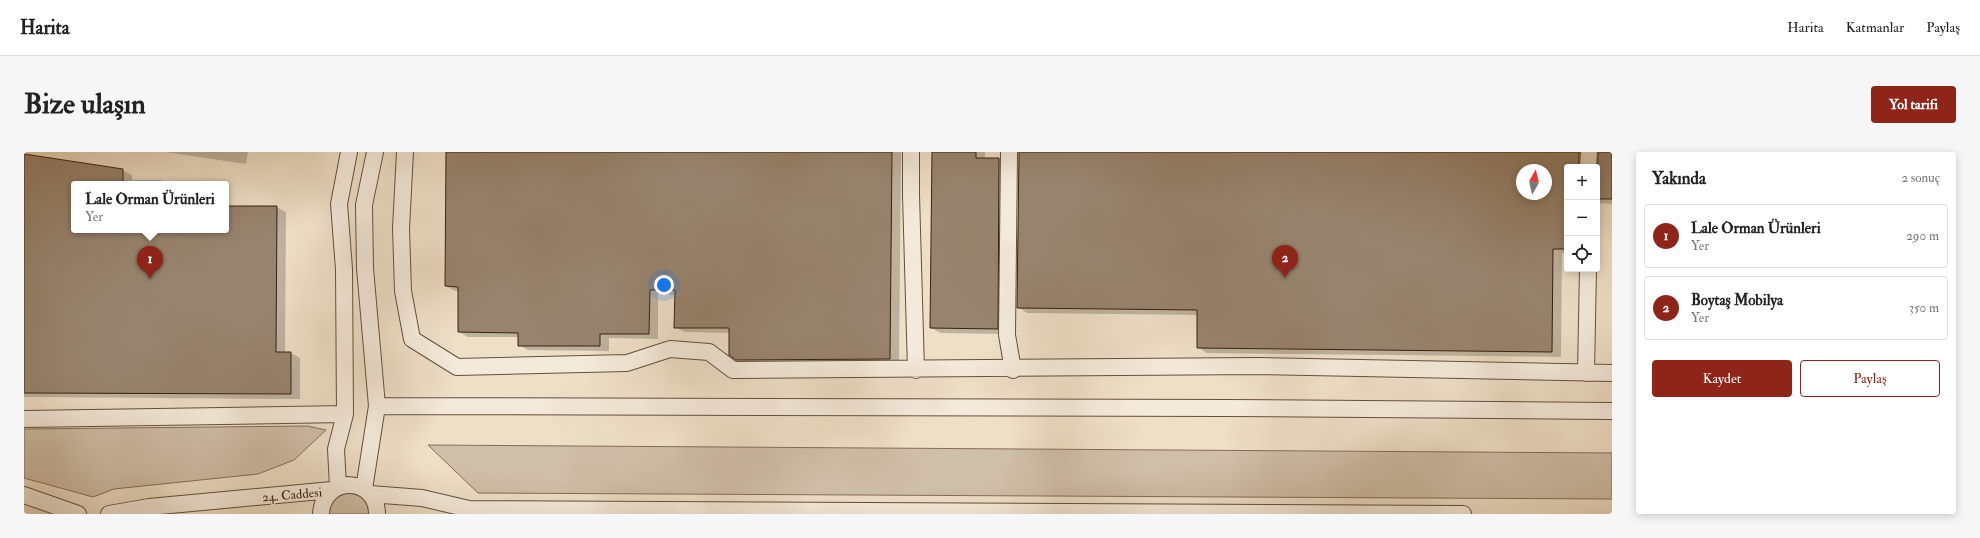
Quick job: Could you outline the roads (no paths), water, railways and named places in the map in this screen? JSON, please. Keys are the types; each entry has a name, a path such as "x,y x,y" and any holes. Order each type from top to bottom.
{"street":[{"path":"321,514 324,500 335,488 336,449 345,414 344,269 339,204 349,152"},
{"path":"375,152 364,205 365,252 377,406 367,491 376,505 377,514"},
{"path":"406,152 401,237 403,291 412,339 457,367 627,363 670,349 709,352 733,370 1013,370 1259,366 1586,374 1612,373"},
{"path":"911,152 916,370"},
{"path":"1009,152 1007,335 1013,370"},
{"path":"1588,152 1588,164"},
{"path":"1586,374 1588,272"},
{"path":"377,406 1227,408 1612,412"},
{"path":"24,419 345,414"},
{"name":"24. Caddesi","path":"109,514 149,507 352,485 367,491"},
{"path":"367,491 422,498 469,509 1463,514"},
{"path":"24,495 78,514"}],"place":[{"name":"Boytaş Mobilya","path":"1285,278"},
{"name":"Lale Orman Ürünleri","path":"150,279"}]}
